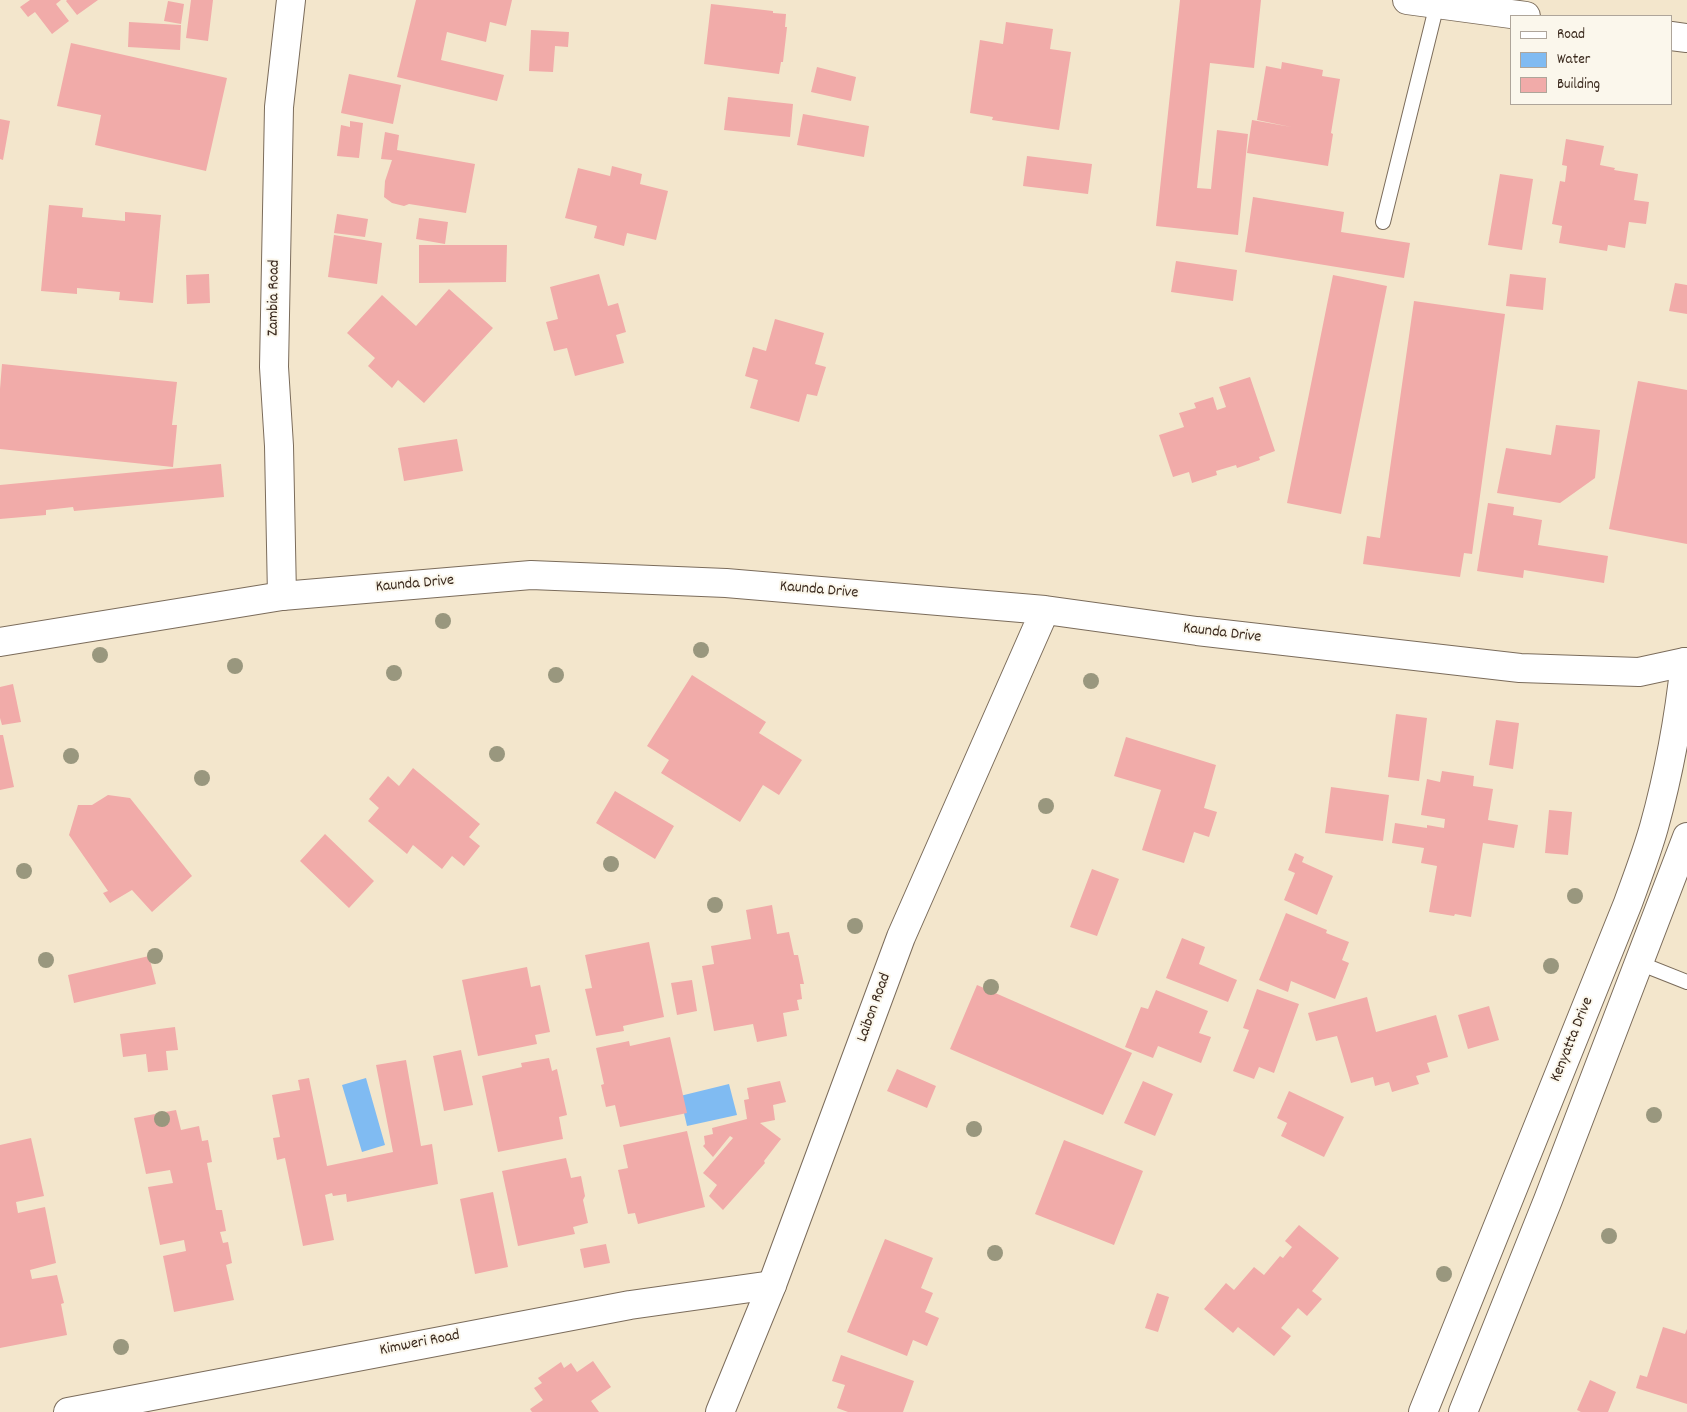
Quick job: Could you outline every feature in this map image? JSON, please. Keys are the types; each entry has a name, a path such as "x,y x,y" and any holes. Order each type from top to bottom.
{"street":[{"name":"Zambia Road","path":"282,596 279,446 274,357 279,106 291,0"},
{"path":"1407,0 1519,15"},
{"path":"1672,36 1687,38"},
{"name":"Kaunda Drive","path":"0,642 282,596 531,575 726,583 1045,610 1197,632 1520,668 1639,672 1686,661"},
{"name":"Laibon Road","path":"720,1412 772,1285 901,937 1045,610"},
{"name":"Kenyatta Drive","path":"1423,1412 1628,903 1656,819 1671,759 1684,693 1686,661"},
{"name":"Kaunda Drive","path":"1639,672 1684,693"},
{"name":"Kenyatta Drive","path":"1463,1412 1548,1200 1687,837"},
{"name":"Kimweri Road","path":"68,1412 630,1305 772,1285"}],"lane":[{"path":"1383,222 1438,4"},
{"path":"1639,963 1687,982"}],"water":[{"path":"366,1078 385,1145 362,1152 342,1085"},
{"path":"729,1084 737,1115 687,1126 680,1096"}],"building":[{"path":"30,0 61,0 56,4 69,21 52,34 35,12 28,17 20,7"},
{"path":"67,0 98,0 77,15"},
{"path":"191,0 213,0 208,41 186,38"},
{"path":"416,0 512,0 506,26 490,22 486,42 447,32 441,60 504,75 497,101 397,77"},
{"path":"1180,0 1261,0 1254,68 1210,63 1197,188 1211,189 1217,130 1248,134 1238,235 1156,226"},
{"path":"168,1 184,4 181,24 164,21"},
{"path":"711,4 786,14 785,27 787,27 783,62 781,62 779,74 704,64"},
{"path":"129,22 181,25 180,50 128,47"},
{"path":"1006,22 1053,29 1050,49 1071,52 1059,130 992,120 993,117 970,113 980,40 1003,44"},
{"path":"531,30 569,32 568,47 555,46 553,72 529,71"},
{"path":"71,43 227,78 206,171 95,145 101,115 57,106"},
{"path":"1282,62 1323,70 1322,76 1340,79 1331,133 1333,134 1328,166 1247,153 1252,120 1291,127 1257,120 1266,66 1281,69"},
{"path":"817,67 856,77 851,101 811,92"},
{"path":"349,74 401,85 393,124 341,113"},
{"path":"728,97 793,104 790,137 724,130"},
{"path":"803,114 869,126 864,157 797,145"},
{"path":"0,119 10,121 3,160 0,159"},
{"path":"350,121 363,123 359,158 337,156 341,125 350,127"},
{"path":"385,132 399,135 397,150 475,164 466,213 409,204 404,206 392,203 384,197 385,181 392,160 381,159"},
{"path":"1566,139 1604,146 1600,165 1615,168 1614,170 1638,174 1634,200 1649,202 1646,224 1629,222 1625,248 1608,245 1607,251 1559,243 1562,226 1552,224 1560,181 1565,182 1567,166 1562,165"},
{"path":"1027,156 1092,164 1088,194 1023,186"},
{"path":"612,166 642,174 640,184 668,191 656,240 627,233 624,246 594,238 597,226 565,218 578,168 610,176"},
{"path":"1500,174 1533,179 1522,250 1488,245"},
{"path":"1253,197 1344,212 1341,232 1410,243 1404,278 1245,252"},
{"path":"49,205 83,208 82,217 125,221 125,212 161,215 153,303 119,300 120,292 77,288 77,294 41,291"},
{"path":"337,214 368,219 365,237 334,233"},
{"path":"419,218 448,222 445,244 416,239"},
{"path":"334,235 382,243 377,284 328,277"},
{"path":"419,245 507,245 506,282 419,283"},
{"path":"1176,261 1237,270 1233,301 1171,292"},
{"path":"209,274 210,303 187,304 186,275"},
{"path":"599,274 608,306 618,303 626,332 616,335 624,363 575,376 567,348 554,351 546,322 558,319 550,287"},
{"path":"1510,274 1546,278 1543,310 1506,306"},
{"path":"1333,275 1387,286 1341,514 1287,503"},
{"path":"1675,283 1687,285 1687,314 1669,311"},
{"path":"449,289 493,328 424,403 398,380 392,388 368,366 375,358 347,333 382,295 416,326"},
{"path":"1414,301 1505,314 1472,554 1464,553 1460,577 1363,564 1367,536 1380,538"},
{"path":"775,319 824,333 815,364 826,367 817,396 807,394 799,422 750,408 758,380 745,376 753,347 766,351"},
{"path":"2,364 177,382 172,425 177,425 173,467 0,449"},
{"path":"1250,377 1275,451 1259,457 1260,460 1237,468 1236,465 1216,471 1217,475 1192,483 1189,472 1173,477 1159,435 1184,427 1179,413 1196,408 1194,403 1213,397 1217,410 1226,407 1219,387"},
{"path":"1638,381 1687,390 1687,544 1609,529"},
{"path":"1556,425 1600,430 1595,478 1560,503 1497,493 1506,448 1551,455"},
{"path":"457,439 463,471 404,481 398,448"},
{"path":"221,464 224,497 74,511 73,507 46,510 46,515 0,519 0,485"},
{"path":"1488,503 1514,507 1513,515 1542,520 1538,545 1608,556 1604,583 1524,570 1523,578 1477,571"},
{"path":"692,675 766,722 759,733 802,760 779,795 763,785 740,822 661,773 669,760 647,746"},
{"path":"13,684 21,722 2,725 0,718 0,687"},
{"path":"1396,714 1427,718 1419,781 1388,777"},
{"path":"1496,720 1519,723 1513,769 1489,765"},
{"path":"0,735 3,735 14,787 0,790"},
{"path":"1126,737 1216,765 1204,808 1217,812 1209,837 1194,832 1184,863 1142,850 1161,790 1114,776"},
{"path":"413,768 480,824 469,837 480,846 464,866 452,856 442,869 413,845 407,854 368,821 379,808 369,799 388,776 399,786"},
{"path":"1442,771 1474,776 1473,786 1493,789 1488,820 1518,825 1514,848 1483,843 1471,917 1429,912 1437,866 1421,863 1424,848 1392,843 1395,823 1427,828 1427,825 1444,828 1445,819 1421,815 1427,779 1440,782"},
{"path":"1331,787 1389,795 1383,841 1325,833"},
{"path":"615,791 674,826 655,859 596,823"},
{"path":"108,795 130,798 192,876 152,912 132,890 110,903 103,893 108,891 69,835 78,805 92,805"},
{"path":"1549,810 1572,812 1568,855 1545,853"},
{"path":"325,834 374,881 349,908 300,861"},
{"path":"1295,853 1304,857 1302,862 1333,876 1317,915 1284,900 1295,873 1288,870"},
{"path":"1092,869 1119,879 1097,936 1070,927"},
{"path":"772,905 777,934 789,932 794,955 798,955 804,984 800,984 802,999 797,1000 799,1010 783,1013 787,1036 757,1042 753,1024 714,1031 702,966 714,964 711,946 751,939 746,910"},
{"path":"1286,913 1327,930 1326,933 1349,942 1342,960 1349,963 1335,999 1291,981 1288,992 1259,980"},
{"path":"1182,938 1205,947 1199,964 1237,980 1228,1002 1166,978"},
{"path":"649,942 664,1017 623,1026 624,1031 596,1036 585,989 592,988 585,955"},
{"path":"149,956 156,984 74,1003 68,975"},
{"path":"527,967 531,987 540,985 550,1032 535,1035 537,1044 478,1056 462,980"},
{"path":"692,980 697,1011 677,1015 671,983"},
{"path":"977,985 1132,1053 1103,1115 950,1049"},
{"path":"1257,989 1299,1004 1274,1073 1259,1067 1254,1079 1233,1071 1249,1030 1243,1028"},
{"path":"1156,990 1208,1011 1199,1033 1211,1037 1201,1063 1158,1046 1153,1058 1125,1047 1141,1007 1148,1009"},
{"path":"1367,997 1376,1032 1436,1015 1448,1057 1427,1063 1430,1072 1416,1076 1419,1084 1392,1092 1389,1082 1375,1086 1373,1077 1351,1083 1337,1036 1316,1041 1308,1013"},
{"path":"1489,1006 1499,1040 1468,1049 1458,1015"},
{"path":"175,1027 178,1050 166,1051 168,1070 148,1072 146,1054 123,1057 120,1034"},
{"path":"670,1037 687,1113 620,1127 615,1105 606,1107 601,1085 604,1084 596,1048 629,1041 630,1046"},
{"path":"461,1050 473,1105 444,1111 433,1056"},
{"path":"549,1058 552,1071 557,1069 567,1115 559,1117 563,1139 498,1152 482,1076 522,1067 521,1063"},
{"path":"406,1060 421,1146 432,1144 438,1184 347,1202 346,1194 333,1196 332,1193 325,1195 334,1240 303,1246 285,1158 277,1160 273,1138 280,1137 272,1095 300,1090 298,1080 309,1078 327,1166 393,1152 376,1065"},
{"path":"897,1069 936,1086 927,1108 887,1091"},
{"path":"780,1081 786,1102 773,1105 775,1120 760,1123 781,1139 764,1161 765,1163 723,1210 709,1196 717,1185 703,1173 733,1138 730,1136 713,1157 703,1146 705,1144 704,1136 713,1134 712,1128 747,1119 744,1100 749,1099 747,1088"},
{"path":"1143,1081 1173,1094 1155,1136 1124,1123"},
{"path":"1289,1091 1344,1117 1324,1157 1281,1136 1287,1123 1277,1118"},
{"path":"176,1110 181,1130 199,1126 202,1141 208,1140 212,1162 207,1163 216,1210 222,1210 226,1231 220,1232 223,1243 228,1242 232,1263 226,1265 234,1300 174,1312 163,1256 186,1251 184,1240 160,1245 148,1187 173,1183 170,1170 146,1174 134,1118"},
{"path":"687,1131 705,1207 638,1224 635,1213 628,1214 618,1170 628,1168 623,1145"},
{"path":"31,1138 44,1196 16,1202 18,1213 45,1207 56,1263 30,1270 32,1279 57,1275 64,1303 61,1304 67,1335 0,1348 0,1145"},
{"path":"1064,1140 1143,1171 1114,1245 1035,1214"},
{"path":"566,1158 571,1178 581,1176 585,1196 583,1200 588,1223 573,1227 575,1234 518,1246 502,1171"},
{"path":"493,1192 508,1267 475,1274 460,1199"},
{"path":"1299,1225 1339,1258 1312,1291 1322,1299 1307,1316 1298,1308 1281,1328 1291,1336 1274,1356 1238,1327 1233,1333 1204,1309 1226,1283 1234,1290 1254,1267 1264,1275 1280,1256 1283,1258 1292,1247 1285,1241"},
{"path":"885,1239 933,1258 921,1288 933,1293 925,1312 939,1318 927,1346 913,1340 907,1356 847,1332"},
{"path":"606,1244 610,1263 584,1268 580,1249"},
{"path":"1157,1293 1169,1297 1158,1332 1145,1328"},
{"path":"1663,1327 1685,1334 1687,1329 1687,1404 1636,1388 1640,1375 1647,1377"},
{"path":"841,1355 914,1381 903,1412 848,1412 837,1408 845,1385 832,1381"},
{"path":"593,1361 611,1387 591,1401 599,1412 532,1412 530,1409 543,1400 534,1388 542,1383 538,1378 561,1362 564,1368 571,1363 577,1372"},
{"path":"1590,1380 1616,1392 1608,1412 1581,1412 1577,1410"}]}
